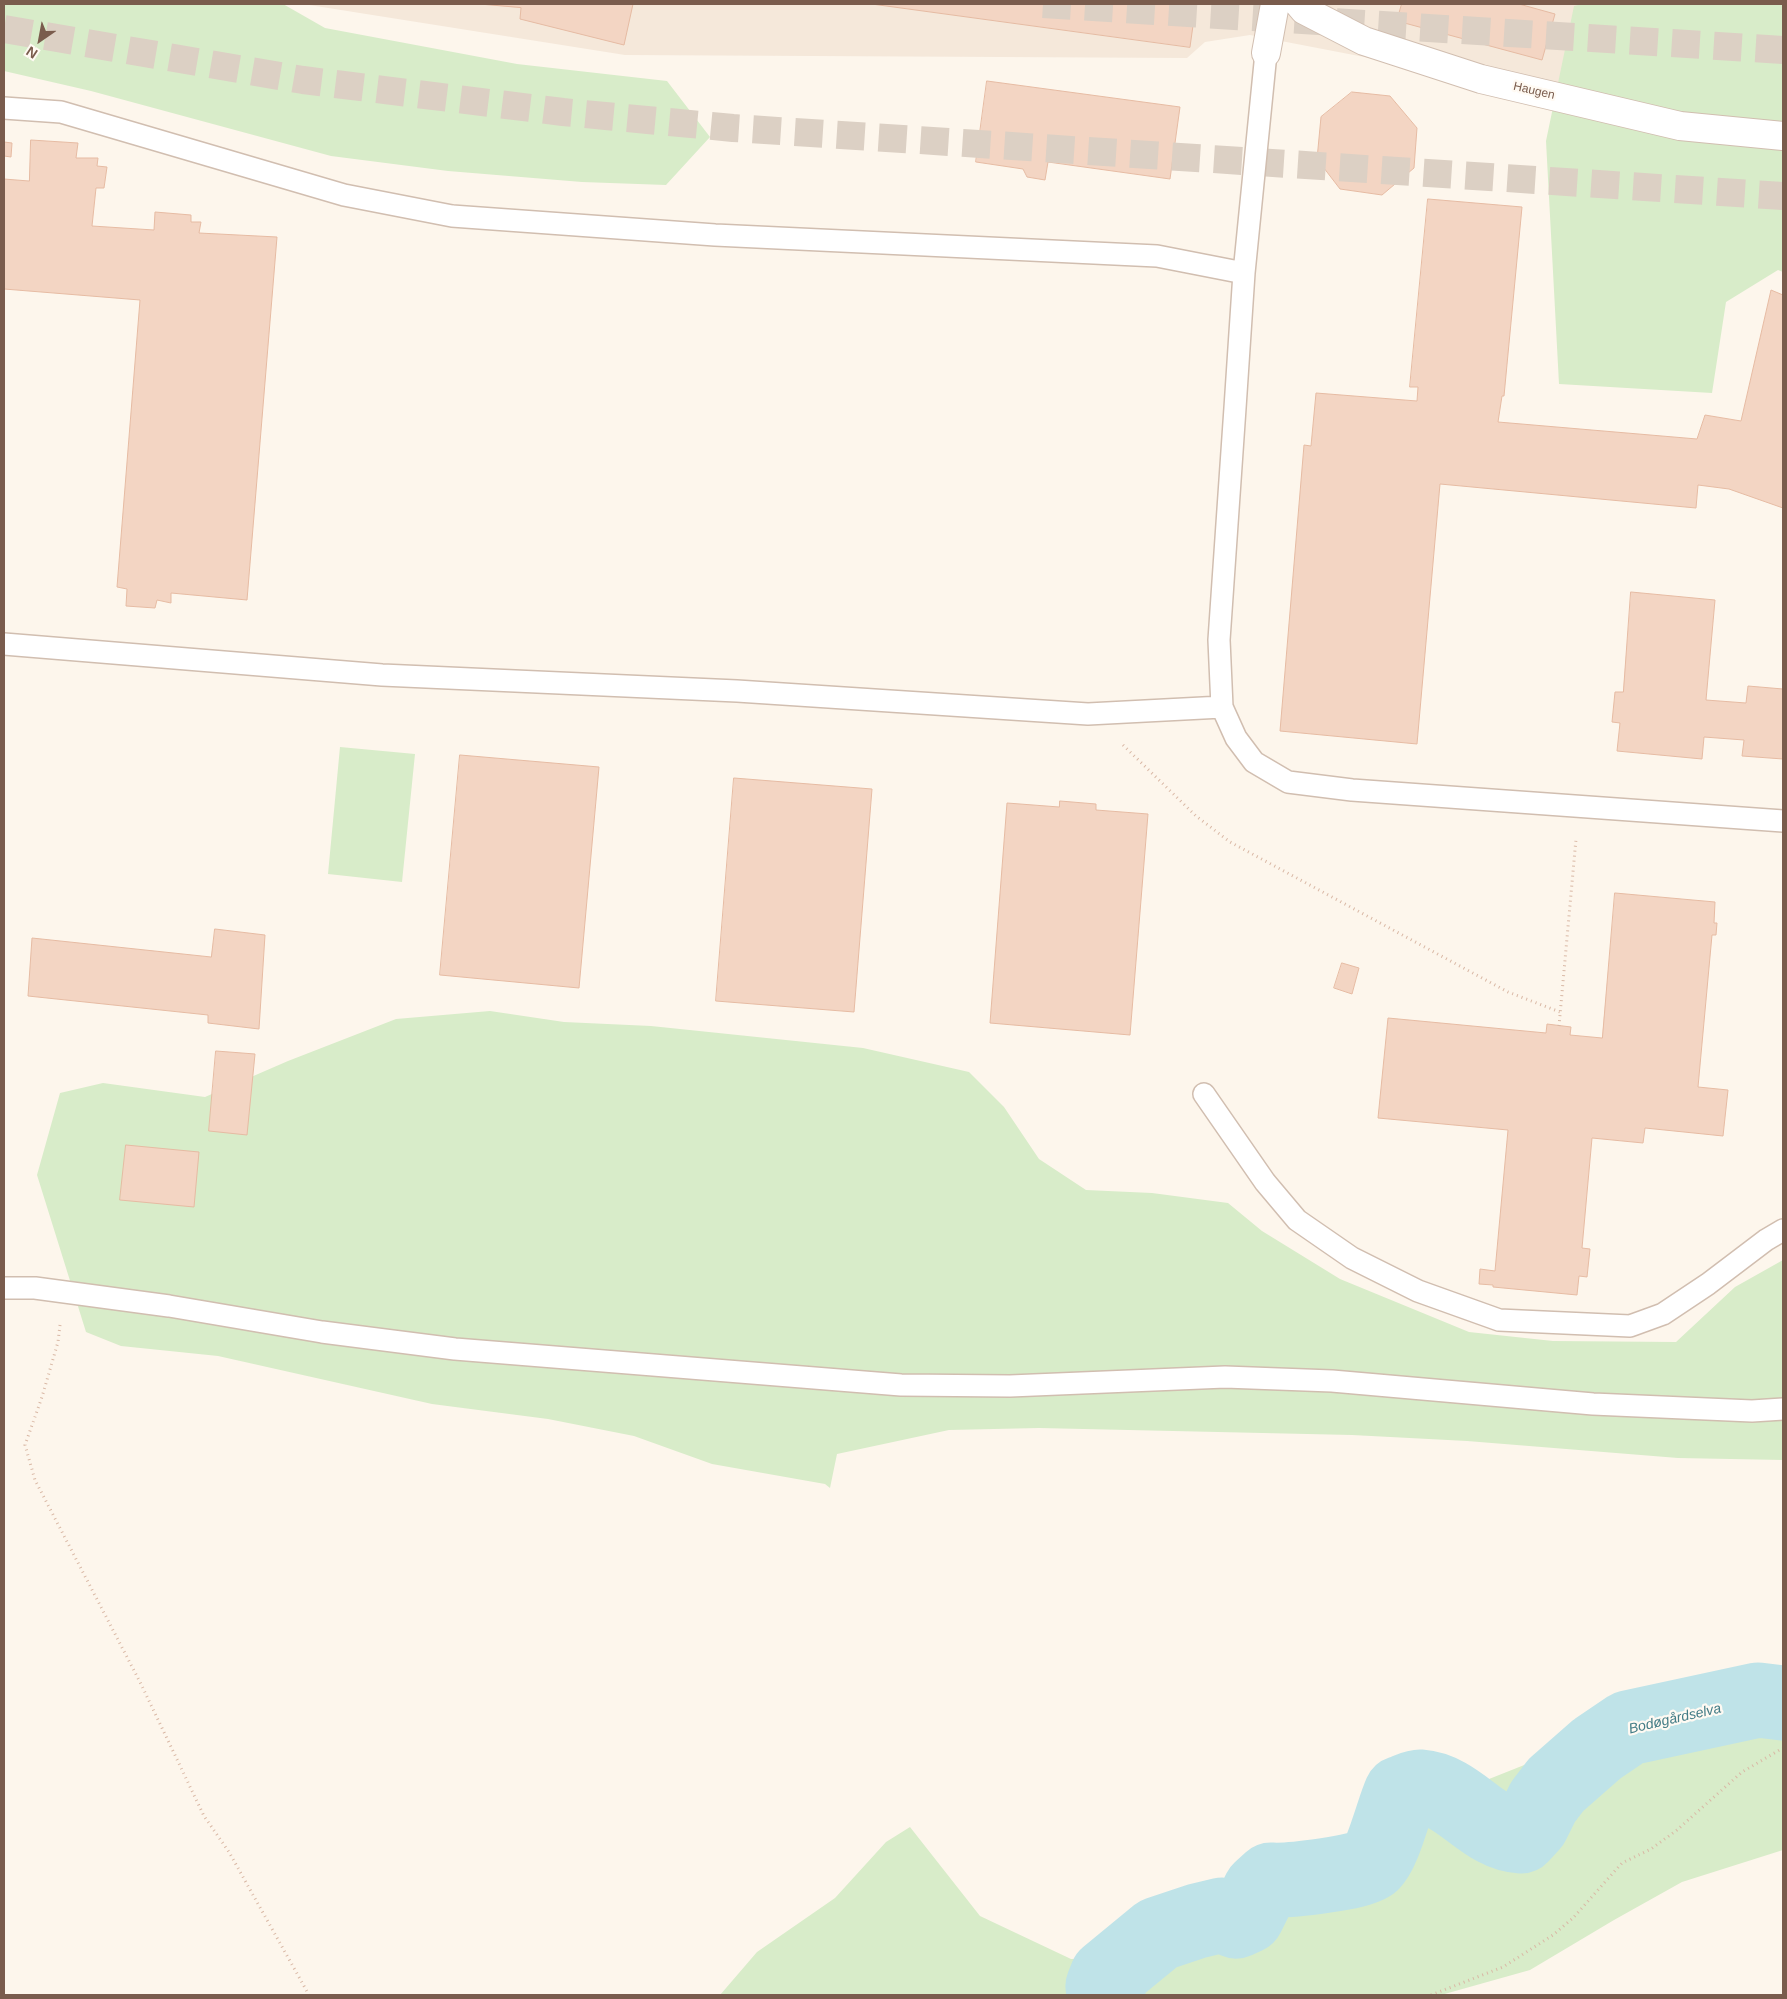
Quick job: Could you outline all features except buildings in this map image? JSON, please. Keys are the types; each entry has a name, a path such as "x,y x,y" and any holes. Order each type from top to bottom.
{"street":[{"path":"1266,53 1275,4"},
{"name":"Haugen","path":"1299,4 1304,10 1364,41 1481,79 1680,126 1783,136"}],"lane":[{"path":"1266,53 1244,273 1219,640 1222,707 1236,738 1254,762 1288,782 1352,790 1783,821"},
{"path":"4,108 61,112 344,195 452,216 715,235 1157,256 1244,273"},
{"path":"4,644 382,675 736,691 1088,714 1222,707"},
{"path":"1204,1094 1259,1174 1297,1220 1352,1258 1418,1291 1499,1320 1630,1326 1663,1314 1708,1284 1766,1240 1783,1230"},
{"path":"4,1288 35,1288 169,1306 322,1332 456,1350 900,1385 1010,1386 1225,1377 1332,1381 1593,1404 1752,1411 1783,1409"}],"path":[{"path":"1088,714 1137,757 1196,816 1230,842 1508,992 1560,1012"},
{"path":"1559,1026 1578,806"},
{"path":"64,1292 58,1342 42,1397 25,1445 35,1480 141,1684 204,1816 229,1852 309,1995"},
{"path":"1431,1995 1503,1967 1553,1935 1573,1918 1622,1863 1652,1849 1677,1830 1742,1772 1783,1748"}],"shaded area":[{"path":"303,4 1783,4 1783,148 1385,61 1250,35 1205,42 1187,58 625,55"}],"green space":[{"path":"4,4 283,4 325,28 517,64 667,81 710,137 666,185 582,182 448,171 331,156 91,91 4,71"},
{"path":"1582,4 1783,4 1783,272 1778,270 1726,302 1712,393 1559,384 1546,141 1574,6"},
{"path":"340,747 415,754 402,882 328,874"},
{"path":"490,1011 564,1022 651,1026 863,1048 969,1072 1004,1107 1039,1159 1086,1190 1152,1193 1228,1203 1262,1231 1340,1279 1469,1332 1553,1341 1676,1342 1735,1287 1783,1260 1783,1460 1678,1458 1467,1441 1352,1435 1039,1428 949,1430 837,1454 830,1488 825,1484 712,1464 634,1436 548,1419 432,1404 218,1356 121,1346 86,1332 37,1175 60,1093 103,1083 205,1097 288,1061 396,1019"},
{"path":"1783,1676 1783,1850 1682,1882 1530,1970 1441,1995 720,1995 757,1952 835,1898 886,1842 910,1827 980,1916 1071,1959 1169,1955 1393,1824 1479,1783 1587,1740"}],"waterway":[{"name":"Bodøgårdselva","path":"1108,1995 1103,1986 1107,1976 1158,1934 1222,1915 1236,1921 1247,1916 1260,1890 1271,1880 1308,1878 1340,1873 1366,1867 1372,1863 1380,1850 1401,1793 1418,1787 1434,1790 1459,1803 1494,1828 1521,1836 1532,1824 1543,1802 1556,1785 1597,1749 1628,1728 1758,1700 1783,1703"}],"tunnel":[{"path":"1043,4 1783,50"},
{"path":"4,29 303,80 563,112 733,128 1783,196"}]}
